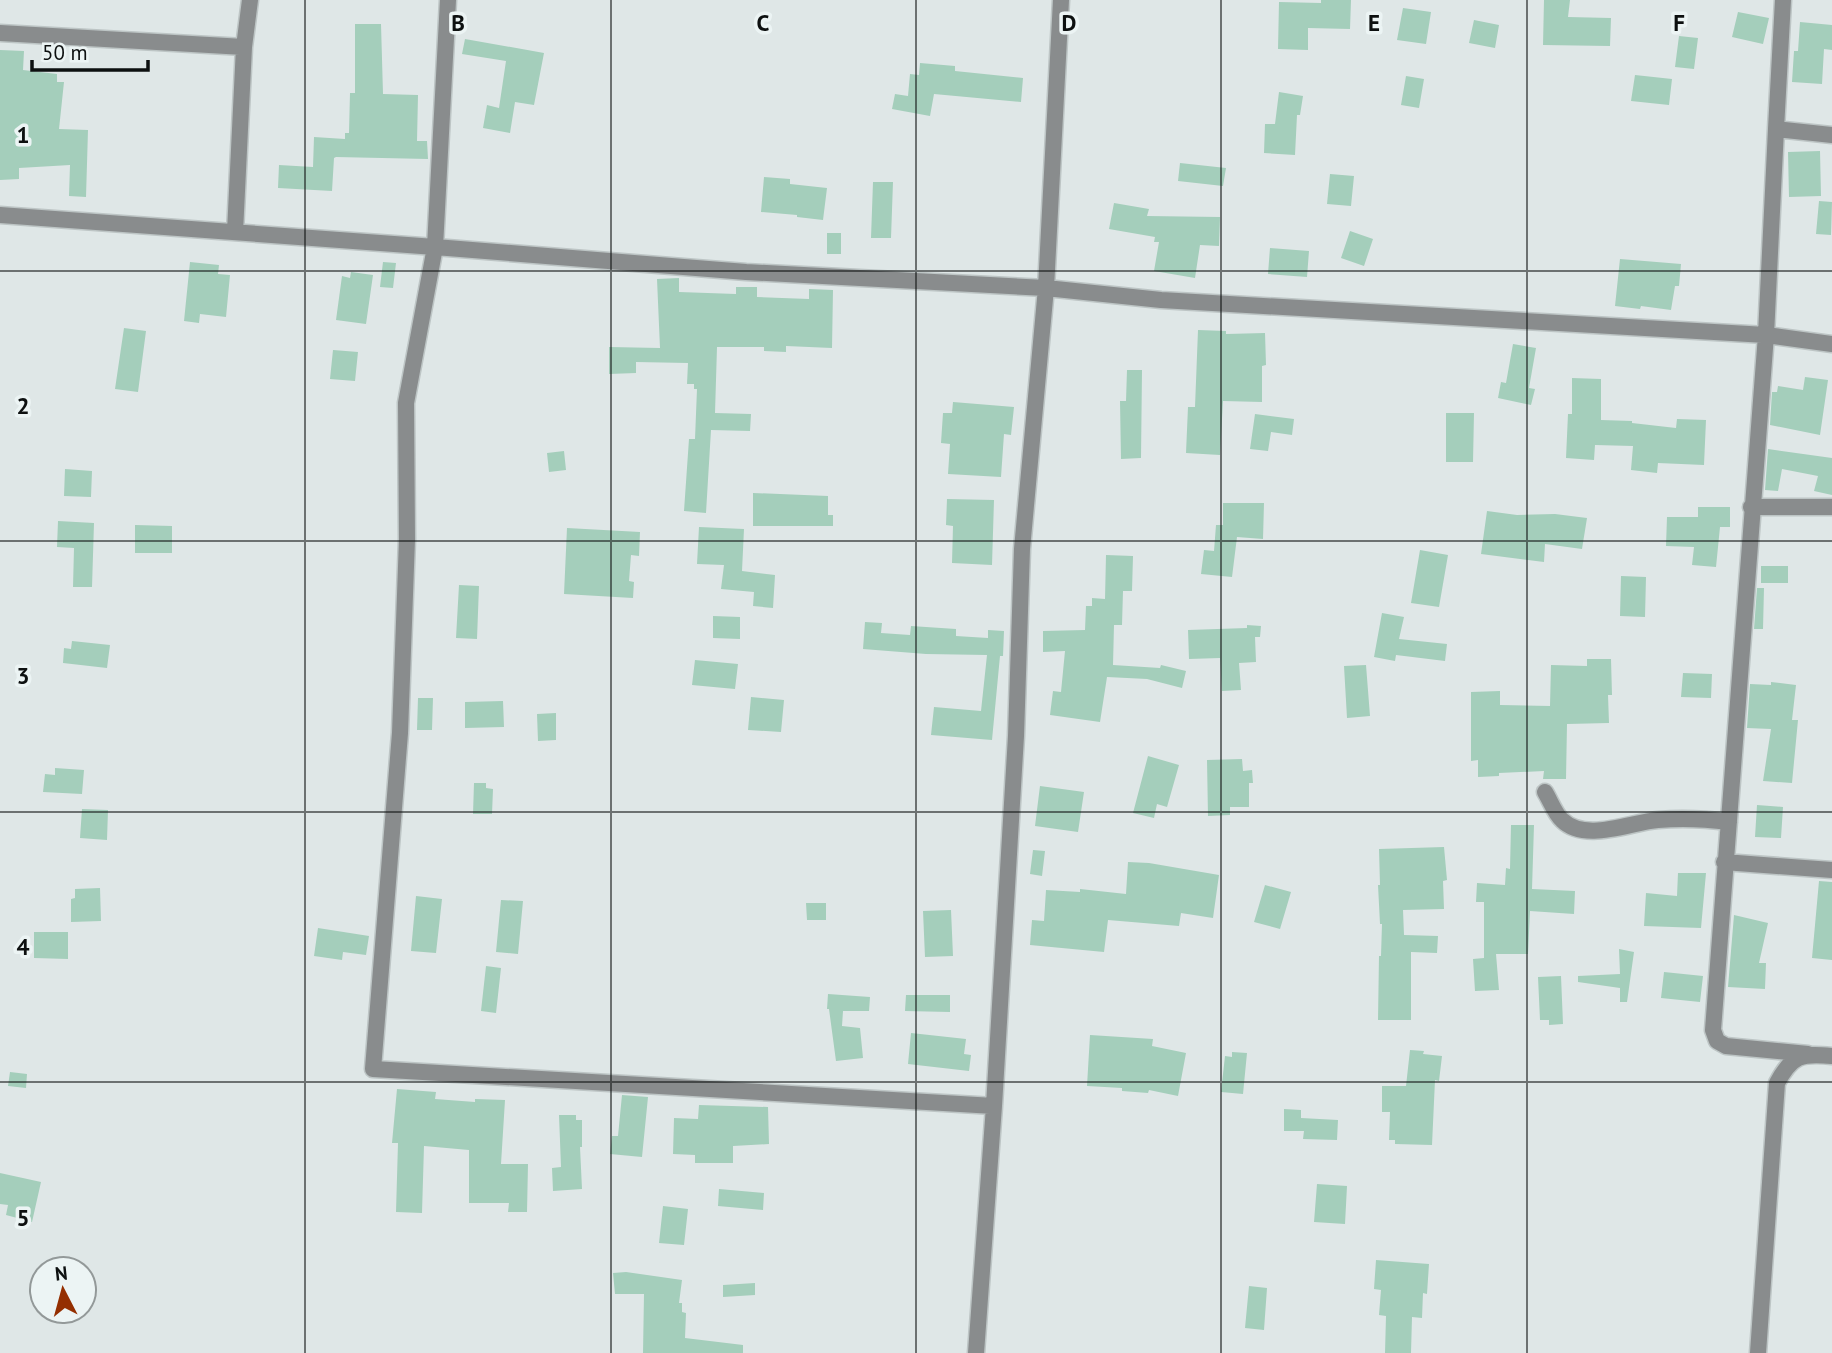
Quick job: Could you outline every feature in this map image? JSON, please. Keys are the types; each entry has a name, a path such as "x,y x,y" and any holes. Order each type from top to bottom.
{"street":[{"path":"235,232 244,47 250,0"},
{"path":"448,0 435,247 407,403 407,539 400,733 373,1069 994,1107"},
{"path":"976,1353 1016,736 1022,549 1046,288 1061,0"},
{"path":"1783,0 1766,335 1713,1030 1717,1041 1726,1046 1832,1056"},
{"path":"0,33 244,47"},
{"path":"1776,129 1832,135"},
{"path":"0,215 746,272 1046,288 1161,300 1766,335 1832,344"},
{"path":"1751,507 1832,507"},
{"path":"1545,792 1562,821 1581,830 1614,830 1656,820 1701,819 1729,822"},
{"path":"1724,862 1832,870"},
{"path":"1758,1353 1777,1083 1787,1065 1808,1054"}],"building":[{"path":"1321,0 1351,0 1350,29 1308,28 1308,50 1278,49 1279,2 1321,3"},
{"path":"1544,0 1570,0 1568,17 1611,18 1610,46 1543,45"},
{"path":"1403,8 1431,12 1426,44 1397,40"},
{"path":"1738,12 1769,18 1763,44 1732,37"},
{"path":"1474,20 1499,25 1495,48 1469,43"},
{"path":"1800,22 1832,25 1832,50 1824,49 1822,84 1792,82 1794,51 1798,51"},
{"path":"355,24 381,24 383,94 418,95 417,141 427,141 428,159 336,157 332,191 278,188 279,165 313,167 314,137 345,139 345,133 349,133 350,93 355,93"},
{"path":"1679,36 1698,38 1694,69 1675,67"},
{"path":"465,39 544,53 534,105 515,102 510,133 483,128 487,105 499,108 506,61 462,54"},
{"path":"0,50 24,51 23,70 57,74 57,82 64,82 59,129 88,130 86,197 69,196 70,165 19,168 19,179 0,180"},
{"path":"920,63 955,66 955,71 1023,78 1021,102 934,94 930,116 892,109 895,94 908,96 910,74 919,75"},
{"path":"1635,75 1672,79 1669,105 1631,101"},
{"path":"1406,76 1424,79 1419,108 1401,105"},
{"path":"1279,92 1303,96 1300,115 1297,115 1295,155 1264,153 1265,124 1275,124"},
{"path":"1820,151 1821,196 1789,197 1788,152"},
{"path":"1180,163 1226,168 1223,186 1178,181"},
{"path":"1330,174 1354,176 1351,206 1327,204"},
{"path":"764,177 790,179 790,184 827,188 823,220 761,212"},
{"path":"873,182 893,182 891,238 871,238"},
{"path":"1819,201 1832,202 1831,235 1816,234"},
{"path":"1114,203 1149,209 1147,216 1220,217 1219,246 1200,245 1195,278 1154,271 1159,242 1154,242 1155,237 1109,229"},
{"path":"1350,231 1373,239 1364,266 1341,258"},
{"path":"827,233 841,233 841,254 827,254"},
{"path":"1270,248 1309,251 1307,277 1268,274"},
{"path":"1620,259 1681,264 1679,286 1675,286 1671,310 1615,306"},
{"path":"190,262 219,265 218,274 230,275 226,317 200,314 199,323 184,321"},
{"path":"383,262 396,263 393,288 380,287"},
{"path":"351,272 373,275 366,324 336,320 342,276 350,278"},
{"path":"679,278 679,292 736,294 736,287 757,287 757,297 809,299 809,289 833,290 832,348 786,346 786,352 764,351 764,347 717,347 715,413 751,414 750,431 711,430 706,513 684,511 689,439 695,439 697,389 694,389 694,384 687,384 688,363 636,362 636,373 609,374 609,347 660,348 657,279"},
{"path":"124,328 146,331 138,392 115,389"},
{"path":"1198,330 1226,331 1226,334 1265,333 1266,365 1262,366 1262,402 1223,401 1220,455 1186,453 1188,407 1195,407"},
{"path":"1513,344 1536,348 1529,388 1535,389 1531,405 1498,398 1501,382 1506,383"},
{"path":"333,350 358,352 355,381 330,379"},
{"path":"1127,370 1142,370 1141,458 1121,459 1120,401 1126,401"},
{"path":"1805,377 1828,380 1820,435 1770,425 1772,392 1777,392 1778,386 1803,390"},
{"path":"1572,378 1601,379 1601,420 1632,421 1676,428 1677,419 1706,420 1704,465 1658,463 1657,473 1631,470 1633,446 1595,445 1594,460 1566,458 1568,414 1572,414"},
{"path":"953,402 1014,407 1011,435 1004,434 1001,477 948,474 950,444 941,443 943,413 952,413"},
{"path":"1446,413 1474,413 1473,462 1446,462"},
{"path":"1255,414 1294,419 1292,435 1271,432 1268,451 1250,449"},
{"path":"1768,449 1832,458 1832,495 1814,491 1818,476 1782,469 1778,491 1765,490"},
{"path":"564,451 566,470 549,472 547,453"},
{"path":"65,469 92,471 91,497 64,496"},
{"path":"753,493 828,496 828,515 833,515 833,526 753,526"},
{"path":"947,499 994,500 992,565 952,563 953,526 946,525"},
{"path":"1223,503 1264,503 1263,539 1237,537 1232,577 1201,574 1204,550 1214,551 1216,525 1223,525"},
{"path":"1698,507 1730,507 1730,527 1720,527 1716,567 1692,565 1694,547 1666,546 1667,517 1698,517"},
{"path":"1487,511 1587,518 1582,549 1545,544 1544,562 1481,554"},
{"path":"58,521 94,523 92,587 73,587 74,548 57,547"},
{"path":"135,525 172,526 172,553 135,553"},
{"path":"699,527 744,529 742,571 775,575 773,608 753,606 754,592 721,589 724,565 697,564"},
{"path":"567,528 640,532 639,556 631,555 629,581 634,582 633,598 564,594"},
{"path":"1420,550 1448,555 1439,607 1411,603"},
{"path":"1106,555 1133,556 1132,591 1123,591 1122,625 1114,625 1113,665 1160,668 1161,665 1186,671 1182,688 1147,679 1107,677 1100,722 1050,715 1053,691 1061,692 1065,651 1043,652 1043,631 1085,630 1086,606 1092,606 1092,598 1105,599"},
{"path":"1761,566 1788,566 1788,583 1761,583"},
{"path":"1621,576 1646,577 1645,617 1620,616"},
{"path":"459,585 479,586 477,639 456,638"},
{"path":"1757,588 1764,588 1763,629 1754,629"},
{"path":"1382,613 1404,617 1399,639 1447,644 1445,661 1396,655 1395,661 1374,657"},
{"path":"713,616 740,617 740,639 713,638"},
{"path":"865,622 882,623 881,633 910,635 911,626 956,629 956,636 988,638 988,630 1004,631 992,740 931,735 934,707 981,711 987,655 863,649"},
{"path":"1247,625 1261,626 1260,637 1255,637 1256,662 1239,663 1241,690 1222,691 1220,658 1189,659 1188,630 1247,628"},
{"path":"72,641 110,645 107,668 63,663 64,648 71,649"},
{"path":"1587,659 1611,659 1612,695 1608,695 1609,723 1567,724 1566,779 1543,779 1544,771 1478,777 1478,760 1471,761 1471,692 1500,691 1500,705 1550,706 1551,665 1587,666"},
{"path":"695,660 738,664 735,689 692,685"},
{"path":"1366,665 1370,716 1347,718 1344,666"},
{"path":"1683,673 1712,674 1711,698 1681,697"},
{"path":"1771,682 1796,685 1792,720 1798,720 1792,783 1763,781 1771,729 1747,728 1750,684 1771,685"},
{"path":"751,697 784,700 781,732 748,730"},
{"path":"418,698 433,698 432,730 417,730"},
{"path":"503,701 504,727 465,728 465,702"},
{"path":"556,713 556,740 538,741 537,714"},
{"path":"1148,756 1179,765 1167,807 1157,804 1154,818 1133,813"},
{"path":"1242,759 1243,771 1252,770 1249,807 1230,807 1230,815 1208,816 1207,760"},
{"path":"55,768 84,770 82,794 43,792 45,774 55,775"},
{"path":"474,783 486,783 486,788 493,789 492,814 473,814"},
{"path":"1040,786 1084,792 1078,832 1035,826"},
{"path":"1757,805 1783,807 1781,838 1755,837"},
{"path":"82,809 108,810 107,840 80,838"},
{"path":"1511,825 1534,825 1532,889 1575,891 1574,914 1530,911 1528,954 1496,954 1499,990 1475,991 1473,959 1484,958 1484,902 1476,902 1477,883 1505,885 1506,868 1510,869"},
{"path":"1444,847 1447,880 1443,881 1444,909 1403,910 1404,935 1438,936 1437,953 1411,952 1411,1020 1378,1020 1382,924 1378,885 1379,849"},
{"path":"1033,850 1045,851 1042,876 1030,874"},
{"path":"1128,862 1219,875 1213,918 1181,913 1179,926 1108,920 1104,952 1030,945 1032,920 1044,921 1046,890 1080,892 1080,889 1126,894"},
{"path":"1678,873 1706,873 1701,928 1644,926 1646,893 1677,896"},
{"path":"1819,881 1832,882 1832,960 1812,958"},
{"path":"1265,885 1291,892 1280,929 1254,922"},
{"path":"100,888 101,921 71,922 71,899 75,898 75,889"},
{"path":"416,896 442,899 436,953 411,951"},
{"path":"501,900 523,901 518,954 496,952"},
{"path":"806,903 826,903 826,920 807,920"},
{"path":"951,910 953,956 925,957 923,911"},
{"path":"1734,915 1768,923 1759,963 1766,963 1765,989 1728,987"},
{"path":"318,928 369,936 366,955 343,952 342,960 314,956"},
{"path":"34,932 68,932 68,959 34,958"},
{"path":"1619,949 1634,952 1627,1002 1620,1002 1620,988 1578,982 1578,976 1620,974"},
{"path":"486,966 501,968 496,1013 481,1011"},
{"path":"1664,972 1703,976 1700,1002 1661,998"},
{"path":"1561,976 1563,1024 1549,1025 1549,1020 1540,1020 1538,977"},
{"path":"828,994 870,997 869,1011 843,1011 842,1026 860,1028 863,1058 836,1061 827,1009"},
{"path":"906,995 950,995 950,1012 905,1011"},
{"path":"911,1033 966,1039 964,1054 971,1055 969,1071 908,1064"},
{"path":"1090,1035 1153,1039 1152,1046 1186,1053 1178,1096 1149,1090 1148,1093 1087,1086"},
{"path":"1410,1050 1442,1056 1439,1081 1435,1080 1432,1145 1395,1144 1395,1140 1389,1140 1390,1112 1382,1112 1382,1086 1406,1086"},
{"path":"1232,1052 1247,1053 1243,1094 1221,1092 1225,1056 1232,1057"},
{"path":"10,1072 27,1074 26,1088 8,1086"},
{"path":"397,1089 436,1092 435,1099 475,1102 475,1099 505,1100 501,1164 528,1164 527,1212 508,1212 509,1203 469,1203 469,1150 424,1146 422,1213 396,1212 398,1143 392,1143"},
{"path":"622,1095 648,1097 642,1157 610,1154 612,1136 618,1136"},
{"path":"699,1105 768,1107 769,1144 733,1146 733,1163 695,1163 695,1155 673,1154 674,1118 698,1119"},
{"path":"1284,1109 1301,1110 1301,1118 1338,1120 1337,1140 1303,1139 1304,1131 1284,1131"},
{"path":"559,1115 576,1115 576,1120 582,1120 582,1189 553,1191 552,1168 561,1167"},
{"path":"0,1173 41,1182 32,1222 6,1215 8,1205 0,1204"},
{"path":"1317,1184 1347,1186 1345,1224 1314,1222"},
{"path":"719,1189 764,1193 763,1210 718,1206"},
{"path":"663,1206 688,1209 684,1245 659,1243"},
{"path":"1376,1260 1429,1264 1427,1294 1423,1293 1422,1318 1412,1317 1411,1353 1385,1353 1386,1316 1379,1315 1381,1290 1374,1289"},
{"path":"626,1272 682,1280 679,1303 682,1303 682,1312 686,1313 685,1338 743,1345 743,1353 643,1353 644,1294 615,1294 613,1273"},
{"path":"755,1283 755,1295 723,1297 723,1285"},
{"path":"1249,1286 1267,1288 1264,1330 1245,1328"}]}
